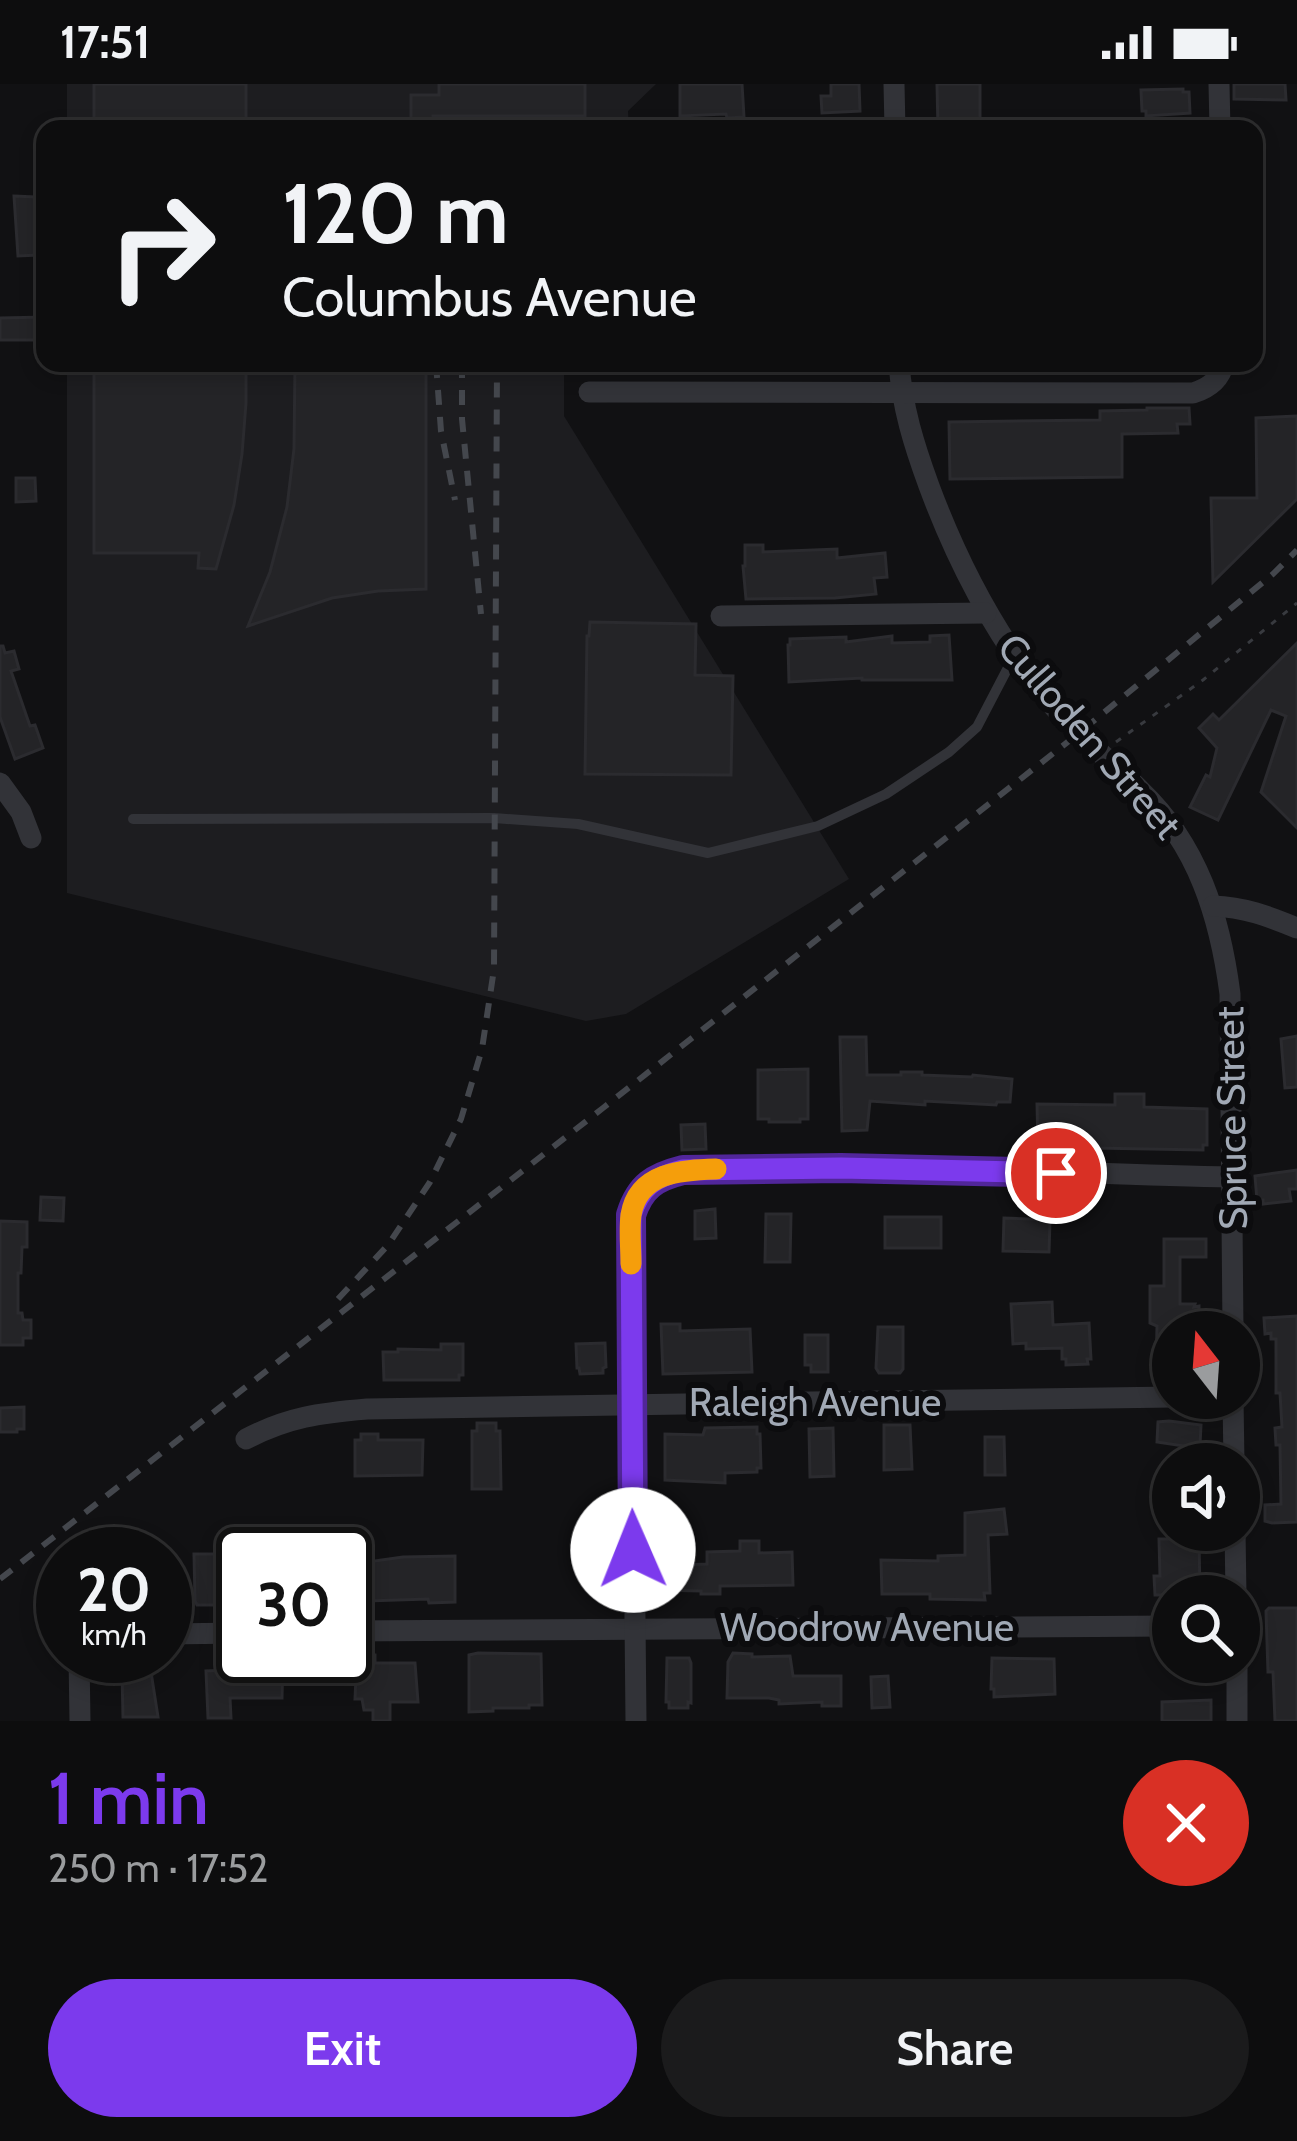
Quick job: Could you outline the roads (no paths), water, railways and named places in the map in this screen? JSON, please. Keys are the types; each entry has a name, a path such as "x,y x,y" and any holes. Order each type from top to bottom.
{"street":[{"path":"894,84 895,120"},
{"path":"1220,84 1220,120"},
{"name":"Culloden Street","path":"900,372 908,428 947,536 986,613 1049,701 1143,792 1181,839 1213,906"},
{"path":"589,392 1181,393 1206,389 1220,372"},
{"path":"721,616 986,613"},
{"path":"0,784 21,812 31,838"},
{"path":"1213,906 1258,911 1297,928"},
{"name":"Spruce Street","path":"1213,906 1230,994 1233,1311"},
{"path":"636,1721 631,1215 645,1186 661,1175 695,1170 841,1168 1232,1178"},
{"name":"Raleigh Avenue","path":"246,1439 290,1419 367,1409 1152,1397"},
{"name":"Woodrow Avenue","path":"372,1631 1152,1626"},
{"path":"79,1683 80,1721"},
{"path":"1237,1683 1238,1721"}],"lane":[{"path":"133,819 494,818 578,824 708,853 818,826 886,794 977,727 1015,655"}],"railway":[{"path":"437,372 441,431 455,500"},
{"path":"462,372 462,419 481,614"},
{"path":"338,1299 388,1245 430,1182 461,1119 482,1049 494,969 497,372"},
{"path":"0,1579 1079,733 1297,550"}]}
